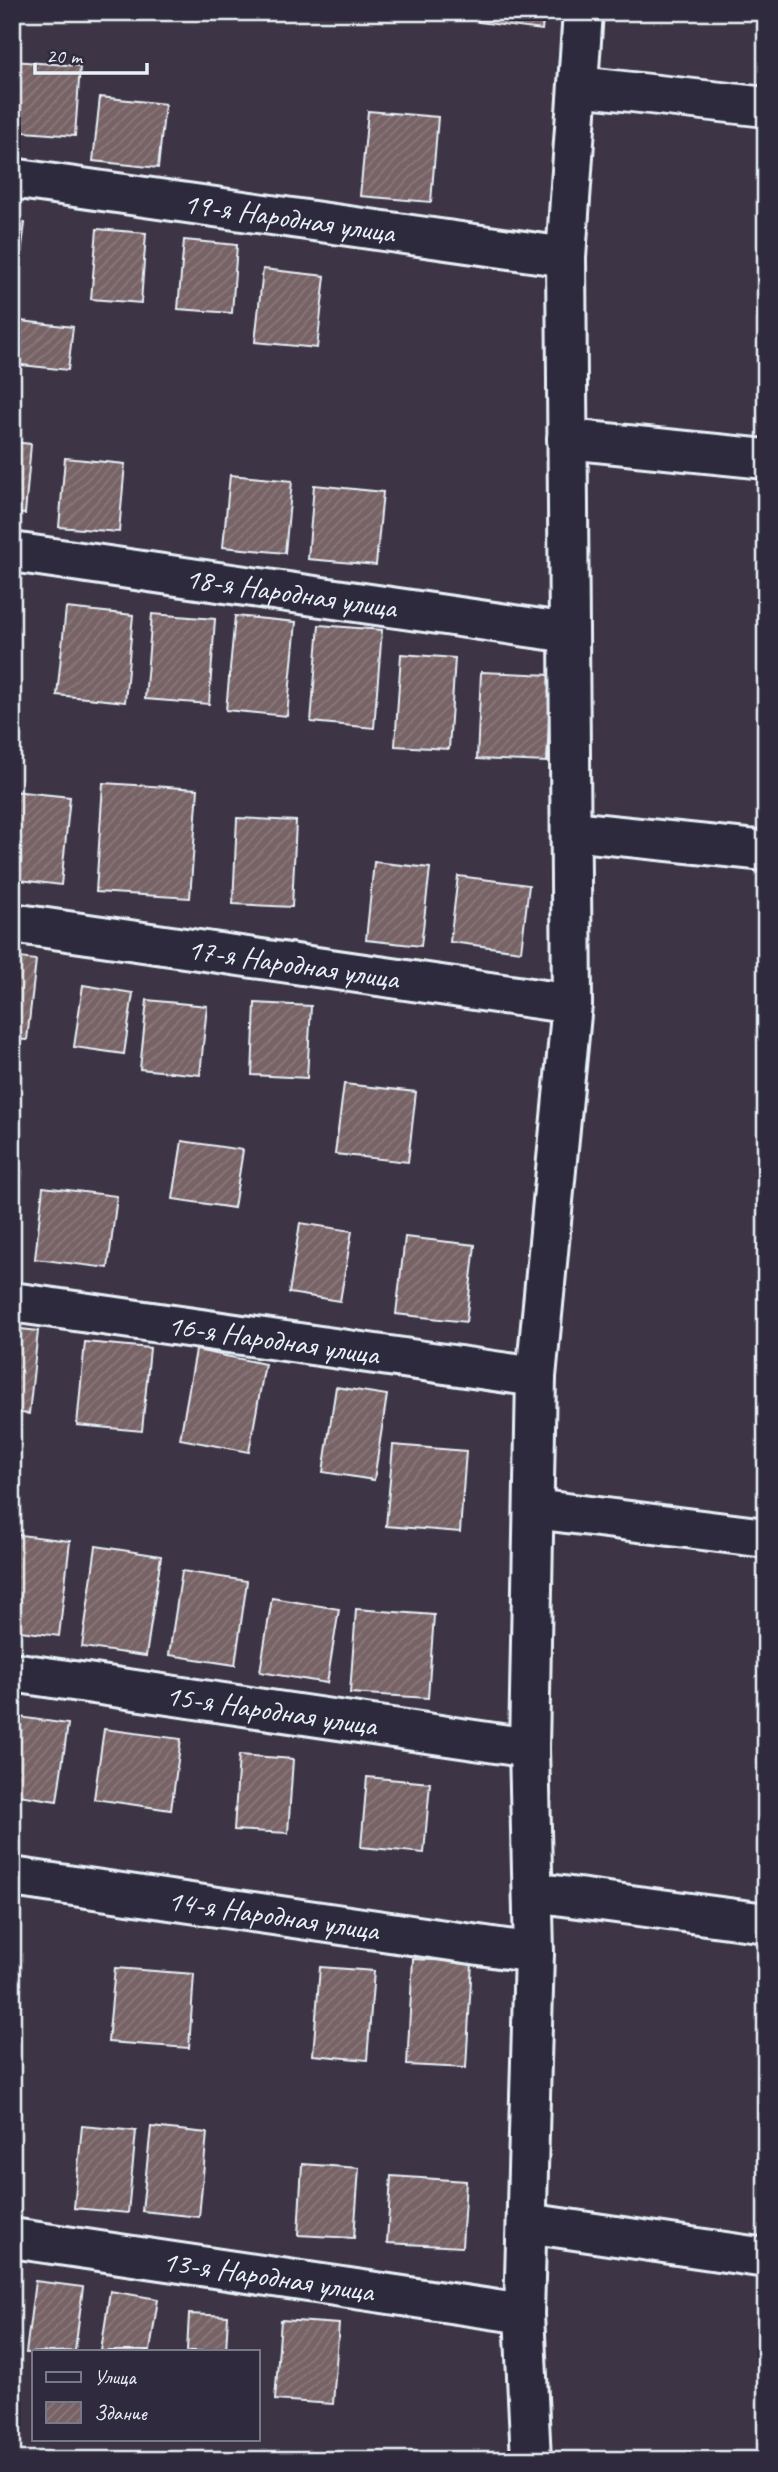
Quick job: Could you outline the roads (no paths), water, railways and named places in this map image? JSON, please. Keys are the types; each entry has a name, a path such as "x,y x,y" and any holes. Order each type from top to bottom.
{"street":[{"path":"531,2460 524,2314 534,1954 529,1748 536,1377 572,1004 566,257 583,12"},
{"path":"578,86 766,107"},
{"name":"19-я Народная улица","path":"12,178 566,257"},
{"path":"567,439 766,459"},
{"name":"18-я Народная улица","path":"12,552 569,633"},
{"path":"570,831 766,852"},
{"name":"17-я Народная улица","path":"12,923 572,1004"},
{"name":"16-я Народная улица","path":"12,1302 536,1377"},
{"path":"534,1509 766,1538"},
{"name":"15-я Народная улица","path":"12,1672 529,1748"},
{"name":"14-я Народная улица","path":"12,1877 534,1954"},
{"path":"533,1892 766,1923"},
{"path":"527,2223 766,2258"},
{"name":"13-я Народная улица","path":"12,2238 524,2314"}]}
